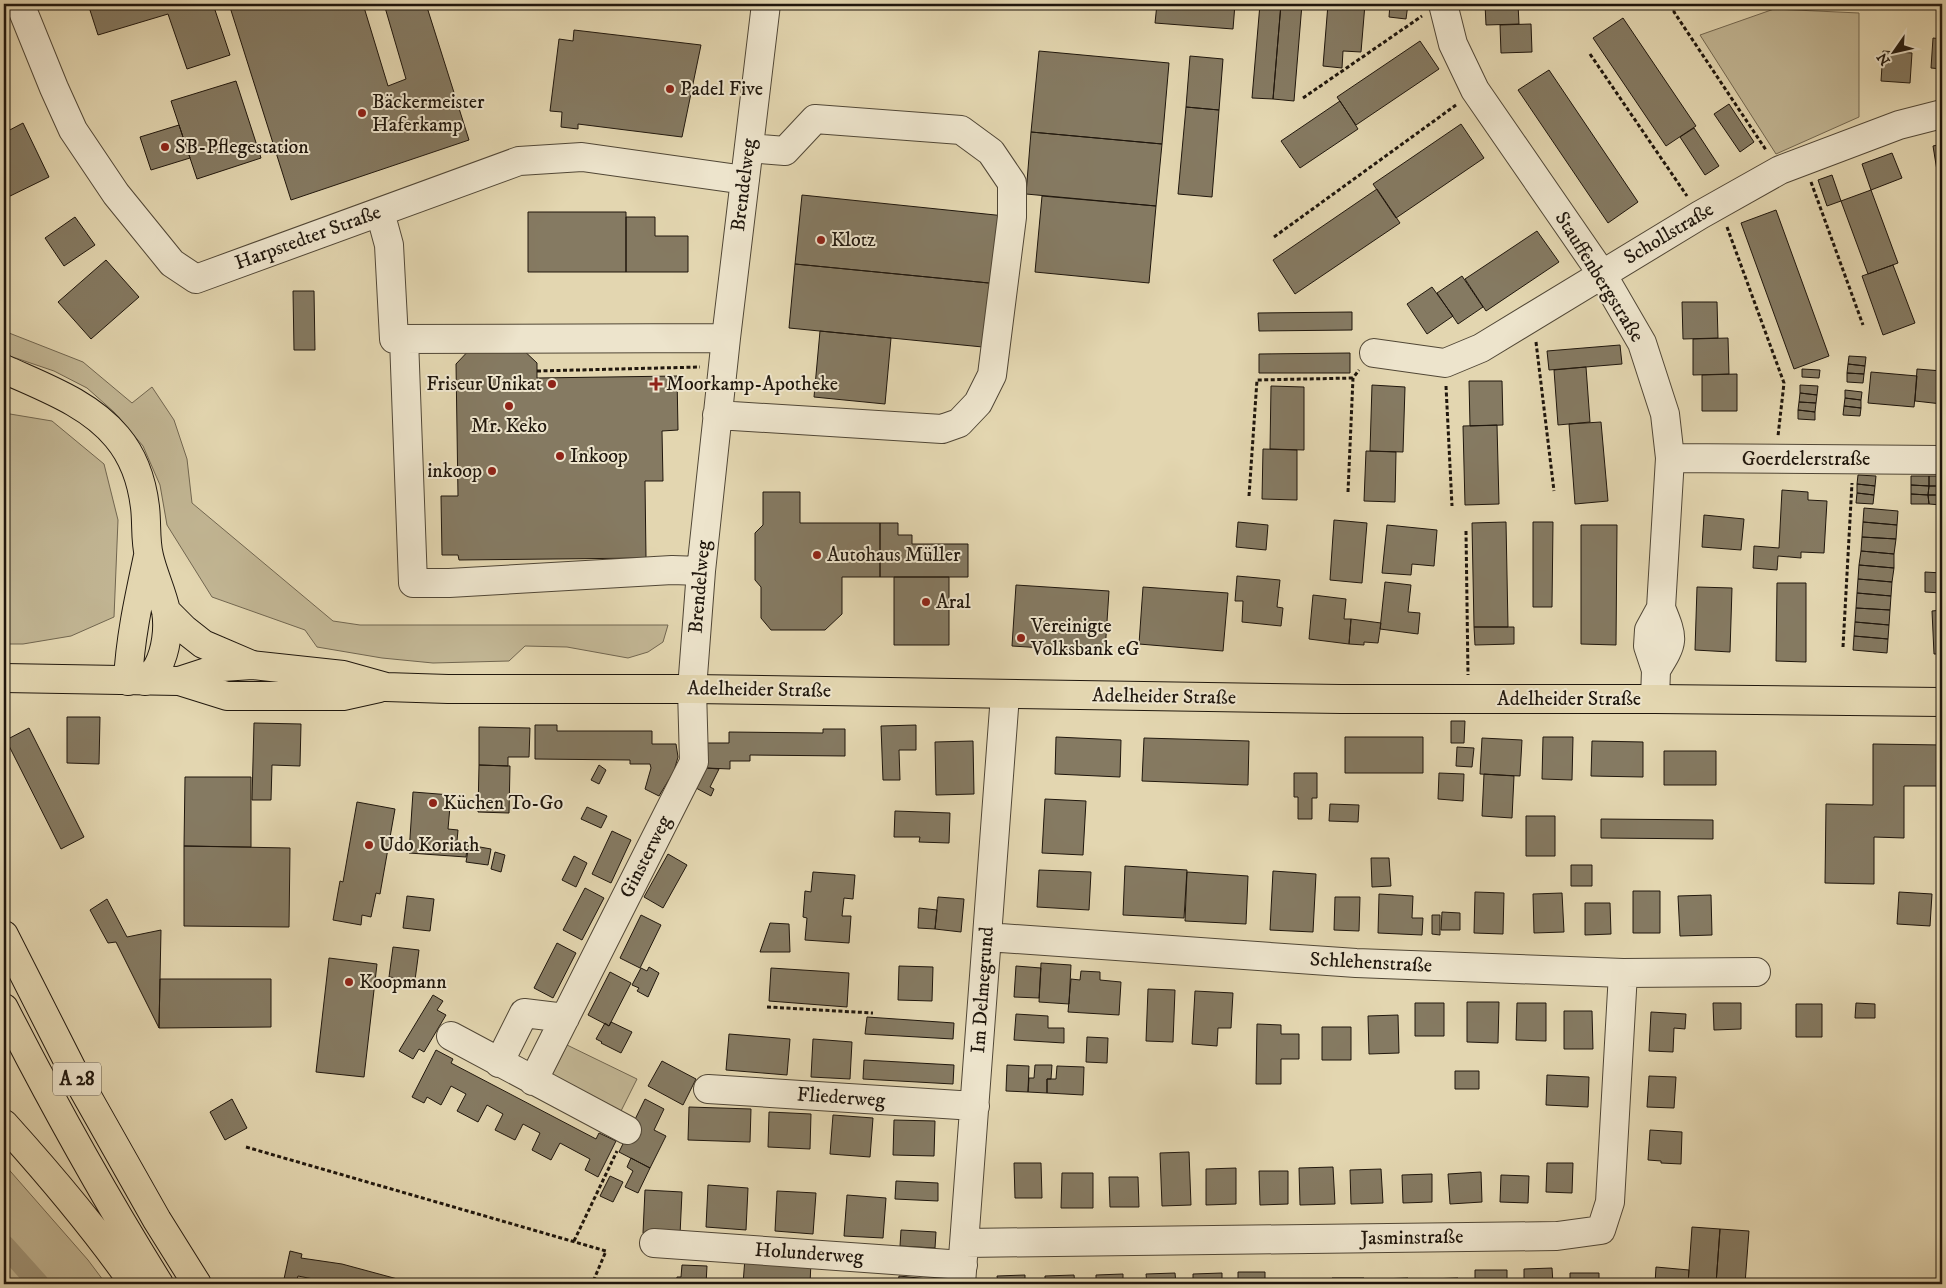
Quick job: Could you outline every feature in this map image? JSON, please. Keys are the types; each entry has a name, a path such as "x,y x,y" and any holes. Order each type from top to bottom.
{"main road":[{"path":"4,369 85,409 103,422 117,437 129,455 138,478 145,505 148,555 166,611 163,654 157,668 137,681 129,660 135,614 148,555"},
{"path":"4,391 45,388"},
{"path":"166,611 203,644 252,665"},
{"name":"Adelheider Straße","path":"179,681 222,667 252,665 343,685"},
{"name":"Adelheider Straße","path":"4,678 179,681 227,696 343,685 448,689 692,688 1005,695 1942,702"},
{"name":"A 28","path":"4,935 74,1073 157,1220 197,1284"},
{"name":"A 28","path":"4,1008 38,1074 116,1215 159,1284"},
{"path":"4,1124 47,1172 116,1258 134,1284"}],"street":[{"name":"Harpstedter Straße","path":"20,4 73,130 116,194 172,263 196,279 519,160 582,157 745,180"},
{"name":"Brendelweg","path":"692,688 701,571 726,338 766,4"},
{"name":"Stauffenbergstraße","path":"1434,9 1475,90 1595,264 1642,343 1665,414 1670,458 1661,608 1671,632 1668,650 1656,670 1656,699"},
{"name":"Schollstraße","path":"1445,363 1482,348 1533,316 1595,264 1710,210 1791,166 1899,125 1942,114"},
{"path":"718,415 942,429 959,423 978,403 992,375 1012,217 1012,183 990,152 961,130 815,118 785,150 748,148"},
{"path":"380,212 389,245 394,339 726,338"},
{"path":"404,339 413,583 449,583 672,570 701,571"},
{"path":"1374,353 1445,363"},
{"name":"Goerdelerstraße","path":"1670,458 1942,460"},
{"name":"Ginsterweg","path":"533,1081 694,762 692,688"},
{"name":"Im Delmegrund","path":"963,1264 1005,695"},
{"name":"Schlehenstraße","path":"987,937 1356,963 1623,973 1756,972"},
{"name":"Jasminstraße","path":"963,1264 1610,1232 1610,1202 1623,973"},
{"path":"499,1063 524,1013 565,1018"},
{"path":"451,1036 627,1130"},
{"name":"Fliederweg","path":"708,1089 975,1106"},
{"name":"Holunderweg","path":"654,1243 963,1264"}],"path":[{"path":"1675,4 1674,12 1791,166 1863,324"},
{"path":"1303,98 1434,9"},
{"path":"1590,54 1710,210 1784,383 1776,459"},
{"path":"1274,237 1475,90"},
{"path":"1533,316 1554,491"},
{"path":"1348,492 1353,378 1374,353"},
{"path":"1445,363 1452,506"},
{"path":"537,371 723,366"},
{"path":"1249,496 1257,380 1353,378"},
{"path":"1843,647 1854,459"},
{"path":"1466,531 1468,699"},
{"path":"767,1007 873,1013"},
{"path":"574,1241 627,1130"},
{"path":"246,1147 606,1251 592,1284"}],"shaded area":[{"path":"1774,9 1859,13 1859,117 1776,154 1700,35"},
{"path":"4,331 83,362 132,403 152,387 174,420 187,459 192,503 333,621 360,625 668,625 663,642 648,652 628,658 567,647 525,646 509,661 433,663 382,658 317,647 305,630 212,597 167,525 160,485 143,446 114,412 87,388 54,371 4,354"},
{"path":"4,413 52,421 104,464 118,520 114,617 71,636 23,644 4,644"},
{"path":"567,1045 637,1079 621,1111 611,1115 548,1083"},
{"path":"4,1164 88,1260 106,1284 4,1284"}],"building":[{"path":"88,4 213,4 230,55 187,69 168,14 98,35"},
{"name":"Bäckermeister Haferkamp","path":"229,4 363,4 388,86 406,79 384,4 426,4 469,140 291,200"},
{"path":"1157,4 1235,4 1233,29 1155,23"},
{"path":"1260,4 1281,4 1273,99 1252,98"},
{"path":"1281,4 1302,4 1294,101 1273,99"},
{"path":"1328,4 1365,4 1361,52 1343,51 1342,68 1323,66"},
{"path":"1390,4 1408,4 1406,19 1389,17"},
{"path":"1485,4 1518,4 1519,24 1486,25"},
{"path":"1623,18 1696,126 1666,146 1593,38"},
{"path":"1531,24 1532,52 1501,53 1500,25"},
{"path":"574,30 701,45 682,137 578,124 578,129 561,127 562,112 550,111 559,39 573,41"},
{"path":"1933,38 1942,39 1942,69 1931,68"},
{"path":"1420,41 1439,69 1356,125 1337,97"},
{"path":"1039,51 1169,63 1162,144 1031,132"},
{"path":"1883,51 1912,53 1910,83 1881,81"},
{"path":"1190,56 1223,59 1219,110 1186,107"},
{"path":"1549,70 1638,202 1608,223 1518,90"},
{"path":"236,81 261,158 197,179 171,101"},
{"path":"1340,101 1358,129 1300,168 1281,141"},
{"path":"1729,104 1754,142 1740,152 1714,114"},
{"path":"1186,107 1219,110 1212,197 1178,194"},
{"path":"23,123 49,177 4,199 4,133"},
{"path":"1461,124 1484,158 1396,218 1373,184"},
{"name":"SB-Pflegestation","path":"179,125 190,158 151,170 140,137"},
{"path":"1694,128 1719,166 1705,175 1680,137"},
{"path":"1031,132 1162,144 1156,206 1026,194"},
{"path":"1942,144 1942,182 1939,183 1933,146"},
{"path":"1892,153 1902,178 1871,190 1862,164"},
{"path":"1832,175 1841,201 1827,206 1818,180"},
{"path":"1377,189 1400,223 1295,294 1273,260"},
{"path":"1871,190 1898,263 1868,274 1841,201"},
{"path":"802,195 1005,216 999,284 795,264"},
{"path":"1042,196 1156,206 1149,283 1035,272"},
{"path":"1776,210 1829,356 1794,369 1741,223"},
{"path":"528,212 626,212 626,272 528,272"},
{"path":"75,217 95,245 64,266 45,238"},
{"path":"626,217 655,217 655,236 688,236 688,272 626,272"},
{"path":"1537,231 1559,262 1486,311 1465,279"},
{"path":"106,260 139,297 91,339 58,302"},
{"path":"795,264 999,284 993,348 789,328"},
{"path":"1893,265 1915,323 1883,335 1862,276"},
{"path":"1462,276 1483,307 1458,324 1437,293"},
{"path":"1432,287 1453,316 1427,334 1407,304"},
{"path":"293,291 314,291 315,350 294,350"},
{"path":"1682,302 1717,302 1718,338 1683,339"},
{"path":"1352,312 1352,330 1259,331 1258,313"},
{"path":"820,331 891,338 885,404 814,397"},
{"path":"1728,338 1729,374 1693,375 1693,339"},
{"name":"Inkoop","path":"518,345 537,363 537,378 677,376 678,430 662,431 663,481 645,481 646,558 459,560 458,555 442,555 441,496 458,496 456,364 473,346"},
{"path":"1620,345 1622,364 1549,370 1547,351"},
{"path":"1350,353 1350,373 1259,373 1259,354"},
{"path":"1849,356 1866,357 1865,366 1848,364"},
{"path":"1848,364 1865,366 1864,374 1847,373"},
{"path":"1586,367 1590,422 1558,425 1554,370"},
{"path":"1802,369 1820,370 1819,378 1802,377"},
{"path":"1917,369 1942,371 1942,404 1915,401"},
{"path":"1871,372 1917,376 1914,407 1868,403"},
{"path":"1847,373 1864,374 1863,383 1847,382"},
{"path":"1737,374 1737,411 1702,411 1702,375"},
{"path":"1469,381 1502,381 1503,425 1470,426"},
{"path":"1372,385 1405,387 1403,452 1370,451"},
{"path":"1800,385 1818,386 1817,395 1800,393"},
{"path":"1271,386 1304,387 1304,450 1270,449"},
{"path":"1845,390 1862,392 1861,400 1845,398"},
{"path":"1800,393 1817,395 1816,403 1799,402"},
{"path":"1845,398 1861,400 1861,408 1844,406"},
{"path":"1799,402 1816,403 1815,412 1798,410"},
{"path":"1844,406 1861,408 1860,416 1843,415"},
{"path":"1798,410 1815,412 1815,420 1798,419"},
{"path":"1601,422 1608,501 1575,504 1569,424"},
{"path":"1497,425 1499,504 1465,505 1463,426"},
{"path":"1263,449 1297,450 1297,500 1262,499"},
{"path":"1366,451 1396,452 1395,502 1364,501"},
{"path":"1858,475 1876,476 1875,486 1857,484"},
{"path":"1911,476 1929,476 1929,486 1911,485"},
{"path":"1929,476 1942,476 1942,486 1929,486"},
{"path":"1857,484 1875,486 1874,495 1857,493"},
{"path":"1911,485 1929,486 1928,495 1911,494"},
{"path":"1929,486 1942,486 1942,495 1928,495"},
{"path":"1782,490 1808,492 1808,500 1827,501 1824,553 1801,552 1801,558 1778,556 1777,570 1753,568 1754,546 1779,548"},
{"name":"Autohaus Müller","path":"763,492 800,492 800,523 880,523 880,577 842,577 842,614 825,630 771,630 761,618 761,587 755,580 755,533 763,525"},
{"path":"1857,493 1874,495 1873,504 1856,503"},
{"path":"1911,494 1928,495 1929,504 1911,504"},
{"path":"1928,495 1942,495 1942,505 1929,504"},
{"path":"1864,508 1898,511 1897,525 1863,522"},
{"path":"1704,515 1744,519 1741,550 1702,547"},
{"path":"1334,520 1367,523 1362,583 1330,580"},
{"path":"1238,522 1268,525 1266,550 1236,547"},
{"path":"1506,522 1508,627 1474,627 1472,523"},
{"path":"1533,522 1553,522 1552,607 1533,607"},
{"path":"1863,522 1897,525 1896,539 1862,537"},
{"path":"880,523 898,523 898,535 912,535 912,544 968,544 968,577 880,577"},
{"path":"1387,525 1437,530 1434,566 1412,564 1411,575 1382,573"},
{"path":"1581,525 1617,525 1616,645 1581,644"},
{"path":"1862,537 1896,539 1894,554 1861,551"},
{"path":"1861,551 1894,554 1894,568 1859,565"},
{"path":"1859,565 1894,568 1892,582 1858,579"},
{"path":"1925,572 1942,573 1942,593 1925,592"},
{"path":"1237,576 1280,580 1277,607 1283,608 1281,626 1242,622 1243,601 1235,601"},
{"path":"894,577 949,577 949,645 894,645"},
{"path":"1858,579 1892,582 1891,596 1857,593"},
{"path":"1385,582 1411,585 1408,612 1420,613 1418,634 1380,629"},
{"path":"1777,583 1806,583 1806,662 1776,661"},
{"path":"1016,585 1109,591 1105,652 1012,646"},
{"path":"1143,587 1228,593 1223,651 1139,644"},
{"path":"1697,587 1732,588 1730,652 1695,650"},
{"path":"1857,593 1891,596 1890,610 1856,608"},
{"path":"1313,595 1346,599 1344,619 1351,619 1349,644 1309,639"},
{"path":"1856,608 1890,610 1889,625 1855,622"},
{"path":"1942,610 1942,654 1934,654 1932,611"},
{"path":"1351,619 1381,623 1378,643 1364,642 1364,645 1349,644"},
{"path":"1855,622 1889,625 1888,639 1854,636"},
{"path":"1474,627 1514,627 1514,644 1475,645"},
{"path":"1854,636 1888,639 1887,653 1853,650"},
{"path":"67,717 100,717 99,764 67,763"},
{"path":"1451,721 1465,721 1464,743 1451,743"},
{"path":"254,723 301,724 300,766 272,765 271,800 252,800"},
{"path":"535,725 557,725 557,731 652,731 652,744 676,744 678,757 674,771 659,796 645,789 651,768 650,764 630,764 630,760 535,759"},
{"path":"916,725 916,750 899,750 900,780 883,780 881,726"},
{"path":"479,727 530,728 529,757 508,757 508,766 479,765"},
{"path":"29,728 84,837 61,849 6,740"},
{"path":"823,729 845,729 845,756 750,755 750,761 730,761 730,769 706,768 706,743 729,743 729,732 823,733"},
{"path":"1056,737 1121,740 1120,777 1055,774"},
{"path":"1345,737 1423,737 1423,773 1345,773"},
{"path":"1543,737 1573,737 1572,780 1542,779"},
{"path":"1144,738 1249,741 1248,785 1142,781"},
{"path":"1482,738 1522,740 1520,776 1480,774"},
{"path":"973,741 974,794 936,795 935,742"},
{"path":"1592,741 1643,742 1643,777 1591,776"},
{"path":"1873,744 1942,745 1942,786 1904,786 1904,838 1874,837 1874,884 1825,883 1826,804 1873,805"},
{"path":"1457,747 1474,748 1472,767 1456,766"},
{"path":"1664,751 1716,751 1716,785 1664,785"},
{"path":"479,765 510,766 509,813 478,812"},
{"path":"599,765 606,770 599,784 591,780"},
{"path":"706,768 719,769 710,787 714,789 711,796 696,788"},
{"path":"1294,773 1317,773 1317,798 1312,798 1312,819 1298,819 1298,797 1294,797"},
{"path":"1439,773 1464,774 1463,801 1438,799"},
{"path":"1484,774 1514,776 1512,818 1482,816"},
{"path":"185,777 251,777 251,847 184,846"},
{"path":"413,792 451,795 448,829 458,830 457,841 468,842 466,857 409,853"},
{"path":"1045,799 1086,801 1083,855 1042,853"},
{"name":"Udo Koriath","path":"357,802 395,809 380,894 376,893 371,917 362,915 361,925 333,920 340,881 343,882"},
{"path":"1330,804 1359,805 1358,822 1329,821"},
{"path":"587,807 607,816 601,828 581,819"},
{"path":"895,811 950,813 949,843 919,842 920,837 894,837"},
{"path":"1526,816 1555,816 1555,856 1526,856"},
{"path":"1601,819 1713,820 1713,839 1601,838"},
{"path":"612,831 631,840 611,883 592,874"},
{"path":"469,845 491,849 488,865 466,862"},
{"path":"184,846 290,848 289,927 184,926"},
{"path":"495,852 505,855 501,872 491,869"},
{"path":"668,854 687,865 663,908 644,897"},
{"path":"574,856 587,863 576,887 562,880"},
{"path":"1371,858 1389,858 1391,886 1372,887"},
{"path":"1571,865 1592,865 1592,886 1571,886"},
{"path":"1125,866 1187,870 1184,918 1123,915"},
{"path":"1039,870 1091,872 1089,910 1037,907"},
{"path":"1273,871 1316,874 1313,932 1270,930"},
{"path":"813,872 855,875 853,899 844,898 842,916 851,916 849,943 805,940 807,918 803,917 805,891 811,892"},
{"path":"1187,872 1248,876 1246,924 1185,921"},
{"path":"585,888 604,898 582,940 563,930"},
{"path":"1633,891 1660,891 1660,933 1633,933"},
{"path":"1475,892 1504,893 1503,934 1474,933"},
{"path":"1899,892 1932,894 1930,926 1897,924"},
{"path":"1562,893 1564,932 1534,933 1533,894"},
{"path":"1379,894 1413,896 1412,918 1423,918 1422,935 1378,933"},
{"path":"1711,895 1712,935 1680,936 1678,896"},
{"path":"407,896 434,899 430,931 403,928"},
{"path":"938,897 964,899 961,932 935,929"},
{"path":"1335,897 1360,897 1359,931 1334,930"},
{"path":"107,899 127,937 161,930 159,1028 116,942 108,943 90,910"},
{"path":"1585,903 1610,903 1611,934 1585,935"},
{"path":"919,908 937,910 935,929 918,928"},
{"path":"1442,912 1460,913 1460,930 1441,930"},
{"path":"641,915 661,925 640,968 620,958"},
{"path":"1432,915 1440,915 1440,935 1432,934"},
{"path":"770,923 789,924 790,952 760,952"},
{"path":"557,943 576,953 553,998 534,988"},
{"path":"393,947 419,950 415,980 389,977"},
{"path":"329,958 377,964 364,1077 316,1072"},
{"path":"1041,963 1071,965 1069,1004 1039,1002"},
{"path":"899,966 933,967 932,1001 898,1000"},
{"path":"1016,966 1041,968 1039,998 1014,997"},
{"path":"649,967 659,973 648,997 637,991 639,988 632,985 641,968 647,971"},
{"path":"771,968 849,973 847,1007 769,1001"},
{"path":"1081,971 1100,972 1100,980 1121,982 1119,1015 1068,1012 1071,979 1080,980"},
{"path":"610,972 631,983 609,1026 588,1015"},
{"path":"160,979 271,979 271,1027 159,1028"},
{"path":"1148,989 1175,990 1173,1042 1146,1041"},
{"path":"1195,991 1233,993 1231,1028 1218,1028 1217,1046 1192,1044"},
{"path":"433,995 443,1001 437,1010 446,1015 424,1052 419,1049 413,1059 399,1051"},
{"path":"1467,1002 1499,1002 1498,1043 1467,1042"},
{"path":"1415,1003 1444,1003 1444,1036 1415,1036"},
{"path":"1517,1003 1546,1003 1546,1041 1516,1040"},
{"path":"1713,1003 1741,1003 1741,1029 1714,1030"},
{"path":"1856,1003 1875,1004 1875,1018 1855,1018"},
{"path":"1796,1004 1822,1004 1822,1037 1796,1037"},
{"path":"1564,1011 1592,1011 1593,1049 1564,1049"},
{"path":"1651,1012 1686,1014 1685,1029 1674,1028 1673,1052 1649,1051"},
{"path":"1016,1014 1048,1016 1048,1028 1064,1028 1064,1043 1014,1040"},
{"path":"1398,1015 1399,1053 1369,1054 1368,1016"},
{"path":"867,1017 954,1023 953,1039 865,1034"},
{"path":"611,1022 632,1032 621,1053 596,1039 605,1023 609,1026"},
{"path":"1257,1024 1281,1025 1281,1034 1299,1034 1299,1059 1281,1059 1281,1084 1256,1084"},
{"path":"1322,1027 1351,1027 1351,1060 1322,1060"},
{"path":"729,1034 790,1039 787,1075 726,1070"},
{"path":"1087,1037 1108,1038 1107,1063 1086,1062"},
{"path":"813,1039 852,1042 850,1079 811,1077"},
{"path":"436,1050 453,1059 451,1063 596,1139 599,1133 616,1141 598,1177 585,1170 590,1159 560,1143 551,1160 532,1150 540,1133 523,1124 515,1140 495,1130 503,1114 487,1105 478,1122 457,1111 466,1094 451,1086 441,1105 427,1097 424,1103 412,1097"},
{"path":"864,1060 954,1065 953,1084 863,1079"},
{"path":"662,1061 696,1079 683,1105 648,1086"},
{"path":"1007,1065 1029,1066 1028,1092 1006,1091"},
{"path":"1035,1065 1052,1065 1051,1079 1047,1079 1047,1093 1028,1092 1029,1078 1034,1078"},
{"path":"1057,1066 1084,1067 1083,1095 1047,1093 1047,1079 1056,1079"},
{"path":"1455,1071 1479,1071 1479,1089 1455,1089"},
{"path":"1547,1075 1589,1077 1588,1107 1546,1105"},
{"path":"1649,1076 1676,1077 1674,1108 1647,1107"},
{"path":"232,1099 247,1128 225,1140 210,1112"},
{"path":"645,1099 664,1109 654,1130 666,1136 650,1168 619,1152"},
{"path":"689,1107 751,1109 750,1142 688,1140"},
{"path":"769,1112 811,1114 810,1149 768,1147"},
{"path":"833,1115 873,1118 870,1157 830,1154"},
{"path":"894,1120 935,1121 934,1156 893,1155"},
{"path":"1650,1130 1682,1132 1681,1164 1648,1160"},
{"path":"1189,1152 1191,1205 1162,1206 1160,1153"},
{"path":"631,1158 650,1168 638,1193 625,1187 633,1171 627,1167"},
{"path":"1014,1163 1041,1163 1042,1198 1015,1198"},
{"path":"1547,1163 1573,1163 1572,1193 1546,1192"},
{"path":"1333,1167 1335,1204 1300,1205 1299,1168"},
{"path":"1236,1168 1236,1204 1206,1205 1206,1169"},
{"path":"1381,1169 1383,1203 1351,1204 1350,1170"},
{"path":"1259,1171 1288,1171 1288,1204 1260,1205"},
{"path":"1481,1172 1482,1202 1450,1204 1448,1174"},
{"path":"1062,1173 1093,1173 1093,1208 1061,1208"},
{"path":"1432,1174 1432,1202 1403,1203 1402,1175"},
{"path":"1501,1175 1529,1176 1528,1203 1500,1202"},
{"path":"610,1176 623,1182 613,1202 600,1196"},
{"path":"1109,1177 1138,1177 1139,1207 1110,1207"},
{"path":"896,1181 938,1183 938,1201 895,1199"},
{"path":"708,1185 748,1188 746,1230 706,1227"},
{"path":"645,1190 682,1192 680,1235 643,1233"},
{"path":"777,1191 816,1193 813,1234 775,1231"},
{"path":"847,1195 886,1198 883,1238 844,1236"},
{"path":"1692,1227 1720,1229 1716,1284 1688,1284"},
{"path":"1720,1229 1749,1231 1745,1284 1716,1284"},
{"path":"901,1230 936,1232 935,1248 900,1246"},
{"path":"290,1251 302,1254 301,1258 342,1264 416,1284 339,1284 298,1276 296,1282 284,1279"},
{"path":"745,1258 811,1262 810,1284 743,1284"},
{"path":"682,1265 707,1266 706,1284 676,1284 677,1277 681,1277"},
{"path":"1656,1267 1689,1270 1688,1284 1655,1284"},
{"path":"1552,1268 1553,1284 1524,1284 1524,1269"},
{"path":"1475,1270 1507,1270 1507,1284 1475,1284"},
{"path":"1238,1272 1265,1272 1265,1284 1238,1284"},
{"path":"1175,1273 1176,1284 1147,1284 1146,1274"},
{"path":"1222,1273 1222,1284 1193,1284 1193,1274"},
{"path":"1570,1273 1599,1273 1599,1284 1570,1284"},
{"path":"1123,1274 1123,1284 1096,1284 1096,1275"},
{"path":"1025,1275 1025,1284 998,1284 997,1276"},
{"path":"1074,1275 1075,1284 1045,1284 1045,1276"},
{"path":"899,1276 928,1279 928,1284 881,1284 881,1282 898,1283"},
{"path":"1332,1278 1364,1278 1364,1284 1332,1284"},
{"path":"1408,1278 1409,1284 1379,1284 1379,1279"},
{"path":"1458,1278 1458,1284 1429,1284 1428,1279"},
{"path":"1285,1279 1312,1279 1312,1284 1285,1284"}],"waterway":[{"path":"4,1245 39,1284"}],"place":[{"name":"Padel Five","path":"670,89"},
{"name":"Bäckermeister Haferkamp","path":"362,113"},
{"name":"SB-Pflegestation","path":"165,147"},
{"name":"Klotz","path":"821,240"},
{"name":"Friseur Unikat","path":"552,384"},
{"name":"Moorkamp-Apotheke","path":"656,384"},
{"name":"Mr. Keko","path":"509,406"},
{"name":"Inkoop","path":"560,456"},
{"name":"inkoop","path":"492,471"},
{"name":"Autohaus Müller","path":"817,555"},
{"name":"Aral","path":"926,602"},
{"name":"Vereinigte Volksbank eG","path":"1021,638"},
{"name":"Küchen To-Go","path":"433,803"},
{"name":"Udo Koriath","path":"369,845"},
{"name":"Koopmann","path":"349,982"}]}
